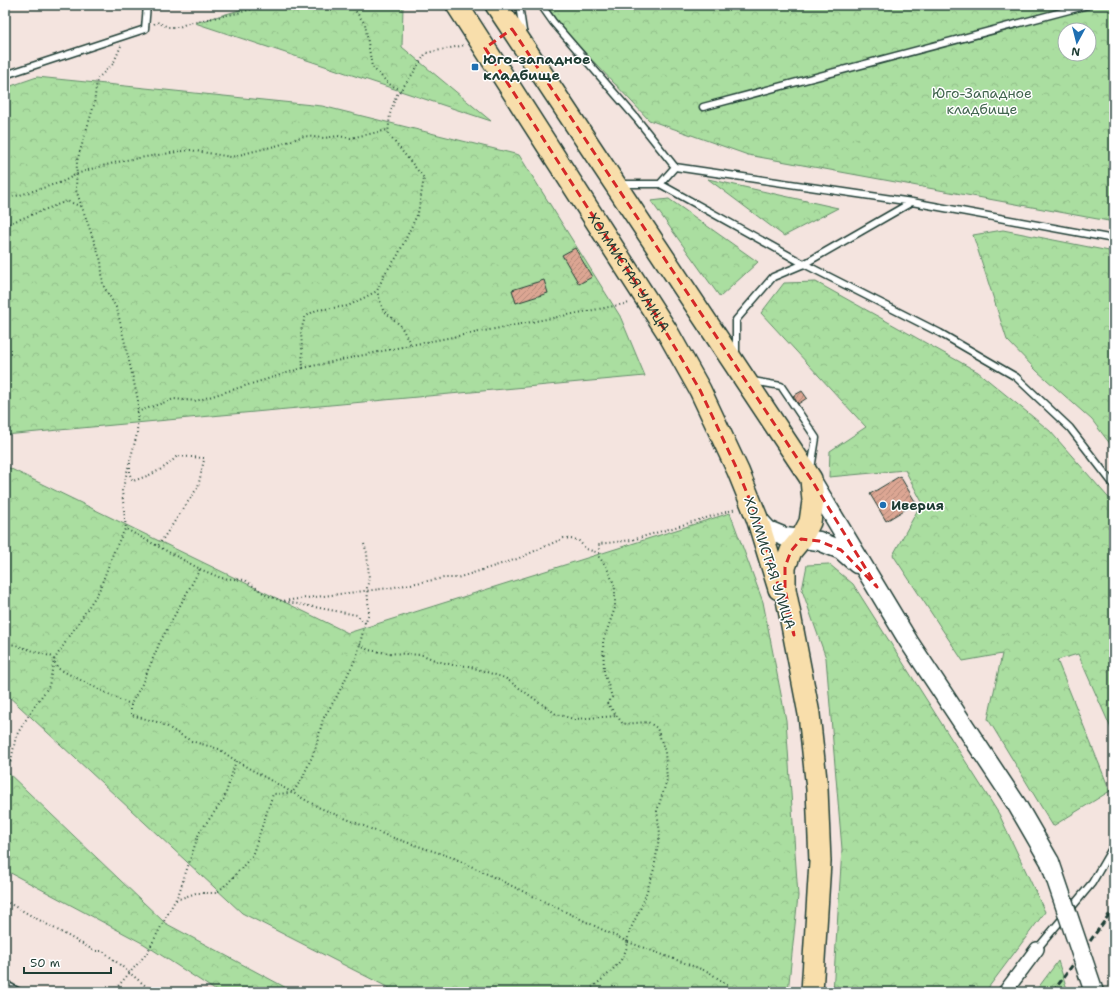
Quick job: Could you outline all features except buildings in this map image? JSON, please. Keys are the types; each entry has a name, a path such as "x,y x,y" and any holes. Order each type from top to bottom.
{"highway":[{"name":"ХОЛМИСТАЯ УЛИЦА","path":"457,5 668,333 700,390 738,471 754,511 794,635"},
{"name":"ХОЛМИСТАЯ УЛИЦА","path":"496,5 810,478 813,501 810,522 801,539 791,551 785,567 785,589 794,635"},
{"path":"483,45 512,29"},
{"path":"794,635 809,714 817,789 820,862 812,992"}],"main road":[{"path":"810,478 909,642 1016,805 1050,862 1094,992"},
{"path":"754,511 768,530 785,537 819,541 841,550 857,563 877,587"}],"street":[{"path":"1005,992 1037,949"}],"lane":[{"path":"5,75 145,29 147,5"},
{"path":"519,5 525,48"},
{"path":"541,5 553,22 636,118 675,166 912,202 1114,239"},
{"path":"703,107 1088,5"},
{"path":"660,184 675,166"},
{"path":"616,185 660,184 804,264 940,332 1016,377 1070,428 1114,485"},
{"path":"741,373 736,320 773,277 804,264 912,202"},
{"path":"1037,949 1092,883 1114,845"},
{"path":"5,984 19,992"}],"path":[{"path":"145,29 157,22 168,27 179,27 188,23 238,13 265,5"},
{"path":"351,5 365,24 372,67 389,84 401,90"},
{"path":"5,770 11,762 16,736 49,686 54,660 99,591 114,551 126,529 122,491 137,434 138,400 118,309 102,285 101,261 76,190 77,161 94,105 97,79 113,64 127,35"},
{"path":"303,368 301,331 305,317 316,310 348,306 377,291 385,272 397,257 418,213 424,178 388,134 390,114 396,96 426,53 483,45"},
{"path":"5,198 62,182 77,174 126,160 190,150 231,157 279,145 304,136 324,138 338,136 350,138 388,130"},
{"path":"5,225 67,201 82,207"},
{"path":"377,291 383,310 401,326 412,345"},
{"path":"137,412 174,399 196,401 303,368 412,345 647,300"},
{"path":"130,460 130,476 133,481 156,472 170,464 176,456 204,458 198,487 158,546"},
{"path":"587,992 619,964 626,952 630,930 642,903 654,869 660,833 657,811 667,780 665,752 657,728 648,722 623,724 606,702 612,697 604,672 604,641 615,608 615,586 606,566 599,557 599,544 632,540 754,511"},
{"path":"126,529 200,569 221,578 245,580 266,595 282,601 357,615 365,623"},
{"path":"282,601 390,588 444,578 457,578 517,559 564,538 578,540 586,550 599,553"},
{"path":"292,793 302,779 315,750 322,719 337,696 357,656 369,612 367,590 369,578 367,553 364,544"},
{"path":"200,569 160,642 142,684 131,704 131,715 161,722 191,742 219,749 236,761 320,808 388,836 454,858 628,942 709,972 737,992"},
{"path":"5,642 53,657 57,668 120,700 131,704"},
{"path":"360,644 368,650 423,655 437,661 453,665 468,666 505,678 556,714 574,719 617,716"},
{"path":"5,751 11,762"},
{"path":"113,992 147,953 179,892 199,833 224,799 236,761"},
{"path":"175,900 196,893 216,894 252,856 272,794 292,793"},
{"path":"5,901 95,951 103,951 153,992"}],"highlighted area":[{"path":"512,29 811,479 877,587 841,550 819,541 801,539 791,551 785,567 785,589 794,635 757,518 738,471 700,390 647,300 485,48"}],"green space":[{"path":"257,5 403,5 402,47 491,121 195,23"},
{"name":"Юго-Западное кладбище","path":"547,5 1114,5 1114,222 748,155 649,120 561,27"},
{"path":"37,77 322,106 519,155 620,316 645,376 5,435 5,88"},
{"path":"708,179 838,208 784,236"},
{"path":"669,199 758,262 720,297 651,201"},
{"path":"1003,230 1114,252 1114,449 1092,420 1037,371 1007,340 973,235"},
{"path":"816,282 978,372 1050,431 1114,504 1114,735 1078,654 1057,660 1110,791 1053,826 988,719 1002,654 963,661 893,555 922,502 905,470 829,477 830,451 866,427 761,313 784,283"},
{"path":"5,466 348,633 730,513 763,602 786,720 798,896 788,992 397,992 242,913 5,693"},
{"path":"829,564 853,584 999,814 1045,912 985,992 833,992 842,849 826,658 802,590 807,565"},
{"path":"5,770 165,923 294,992 218,992 144,944 5,870"},
{"path":"1058,961 1068,992 1035,992"}],"railway":[{"path":"1053,992 1114,908"}],"place":[{"name":"Юго-западное кладбище","path":"475,67"},
{"name":"Иверия","path":"883,505"}]}
